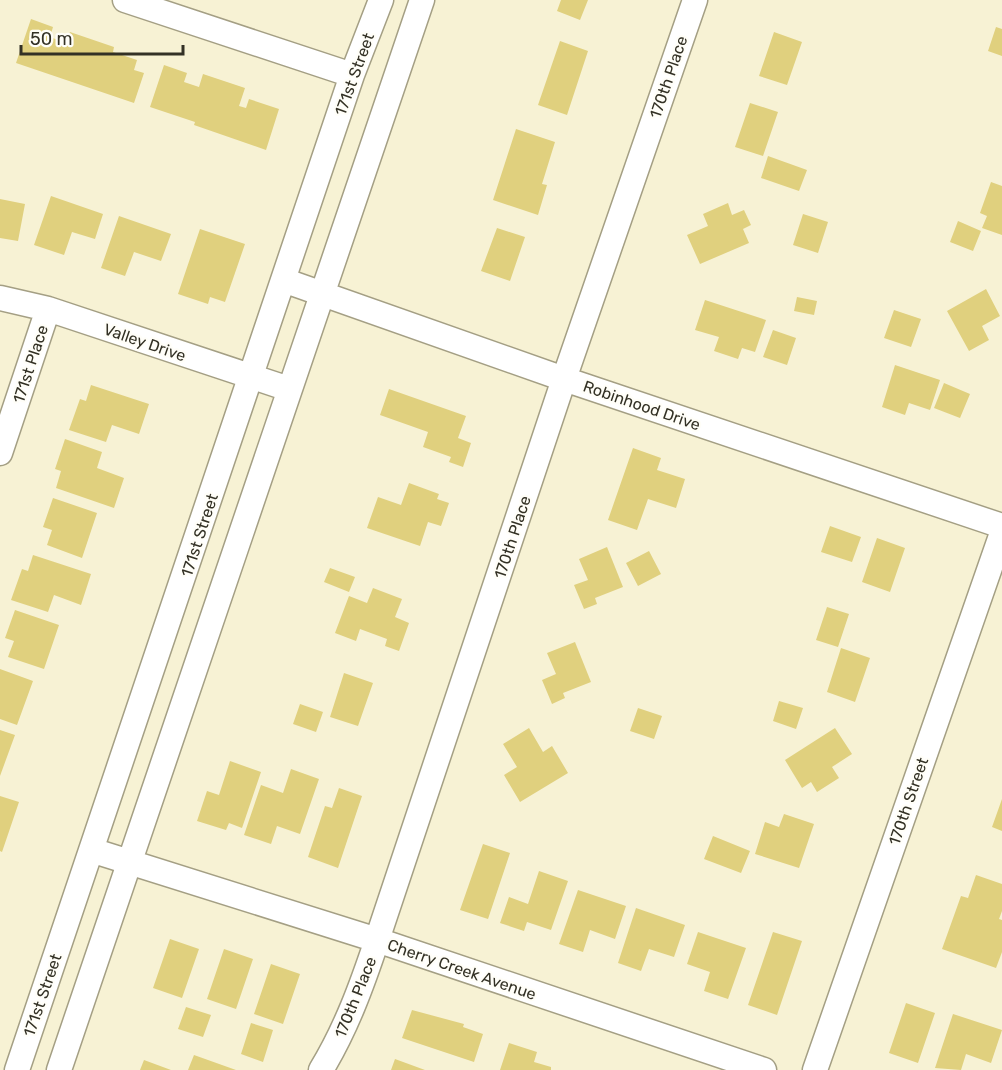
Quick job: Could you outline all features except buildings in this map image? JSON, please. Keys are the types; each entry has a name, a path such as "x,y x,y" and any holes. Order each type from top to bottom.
{"street":[{"path":"125,0 158,6 352,75"},
{"name":"171st Street","path":"17,1070 352,75 381,0"},
{"path":"59,1070 422,0"},
{"name":"170th Place","path":"321,1070 337,1043 357,998 564,379 695,0"},
{"name":"Robinhood Drive","path":"283,280 564,379 1002,526"},
{"name":"Valley Drive","path":"0,298 48,309 290,389"},
{"name":"171st Place","path":"0,453 48,309"},
{"name":"170th Street","path":"815,1070 1002,533"},
{"name":"Cherry Creek Avenue","path":"91,850 377,940 764,1070"}]}
